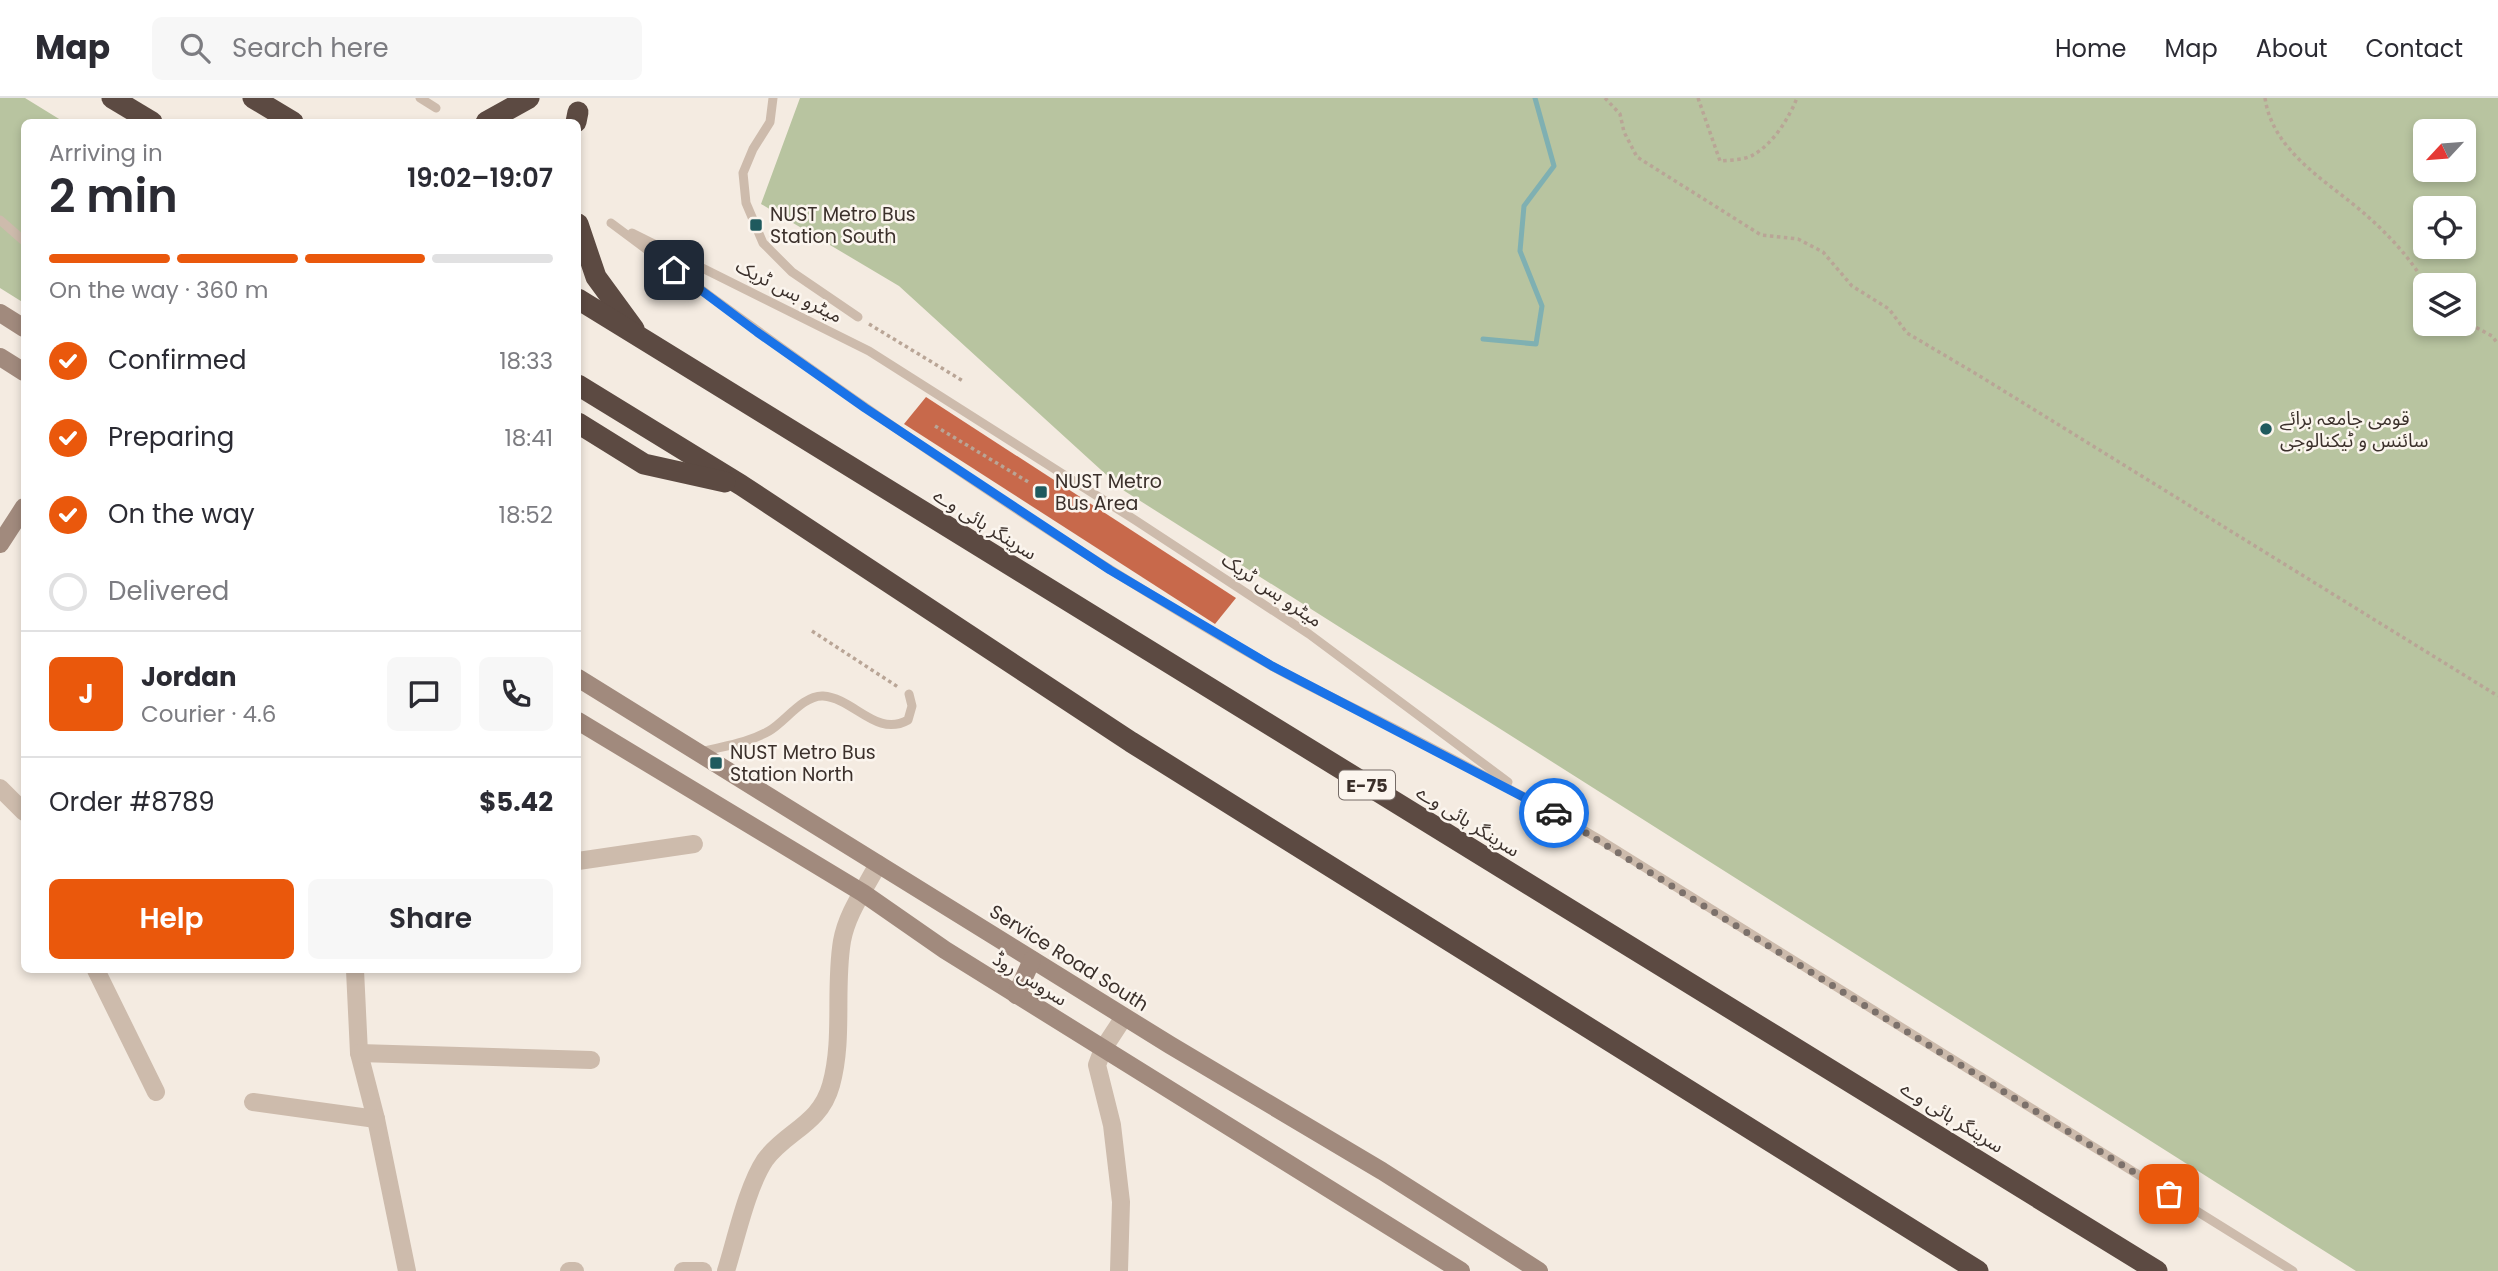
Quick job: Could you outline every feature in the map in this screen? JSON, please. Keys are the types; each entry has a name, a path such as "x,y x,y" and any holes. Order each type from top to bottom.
{"highway":[{"path":"112,98 147,119"},
{"path":"253,98 288,119"},
{"path":"491,119 529,98"},
{"path":"581,233 596,277 643,341"},
{"name":"سرینگر ہائی وے","path":"581,301 2157,1271"},
{"path":"581,386 741,485 1131,742 1978,1271"},
{"path":"581,425 644,464 741,485"}],"main road":[{"path":"0,313 21,326"},
{"path":"0,357 21,370"},
{"path":"0,544 21,512"},
{"name":"Service Road South","path":"581,680 1124,1017 1382,1171 1539,1271"},
{"name":"سروس روڈ","path":"581,723 863,893 1016,995 1461,1271"},
{"path":"1016,995 1032,960"}],"street":[{"path":"0,788 21,809"},
{"path":"581,861 694,844"},
{"path":"726,1271 761,1168 779,1146 815,1117 831,1087 838,1045 842,940 848,920 878,864"},
{"path":"97,973 156,1092"},
{"path":"355,973 359,1053 376,1119 407,1271"},
{"path":"1119,1271 1121,1202 1112,1125 1097,1065 1103,1049 1124,1017"},
{"path":"359,1053 592,1060"},
{"path":"253,1102 376,1119"},
{"path":"569,1271 575,1271"},
{"path":"683,1271 704,1271"}],"lane":[{"path":"420,98 436,108"},
{"path":"773,98 770,122 753,149 743,173 746,204 763,243 792,272 858,317"},
{"path":"0,220 21,238"},
{"name":"میٹرو بس ٹریک","path":"1529,798 1308,634 869,351 611,223 757,332 865,408 1110,570 1272,666 1529,798 1614,848 2293,1271"},
{"path":"698,753 749,740 769,731 806,702 821,696 837,700 883,724 897,726 908,720 912,706 909,694"}],"path":[{"path":"1605,98 1620,114 1624,132 1637,156 1761,235 1798,239 1823,252 1852,286 1889,309 1907,333 2498,696"},
{"path":"1698,98 1720,162 1752,156 1789,118 1797,98"},
{"path":"2265,98 2267,107 2291,151 2318,178 2366,215 2419,273"},
{"path":"858,317 963,381"},
{"path":"2476,327 2493,336 2498,344"},
{"path":"935,426 1030,483"},
{"path":"812,631 909,694"}],"green space":[{"path":"0,98 25,98 59,119 21,119 21,301 0,288"},
{"path":"800,98 2498,98 2498,1271 2356,1271 1123,490 899,286 761,204"}],"building":[{"name":"NUST Metro Bus Area","path":"926,397 1236,598 1215,624 904,424"}],"waterway":[{"path":"1483,339 1536,344 1542,306 1520,251 1524,206 1554,166 1535,98"}],"way so far":[{"path":"1554,813 2169,1194"}],"place":[{"name":"NUST Metro Bus Station South","path":"756,225"},
{"name":"قومی جامعہ برائے سائنس و ٹیکنالوجی","path":"2266,429"},
{"name":"NUST Metro Bus Area","path":"1041,492"},
{"name":"NUST Metro Bus Station North","path":"716,763"}],"route":[{"path":"674,270 865,408 1110,570 1272,666 1554,813"}]}
